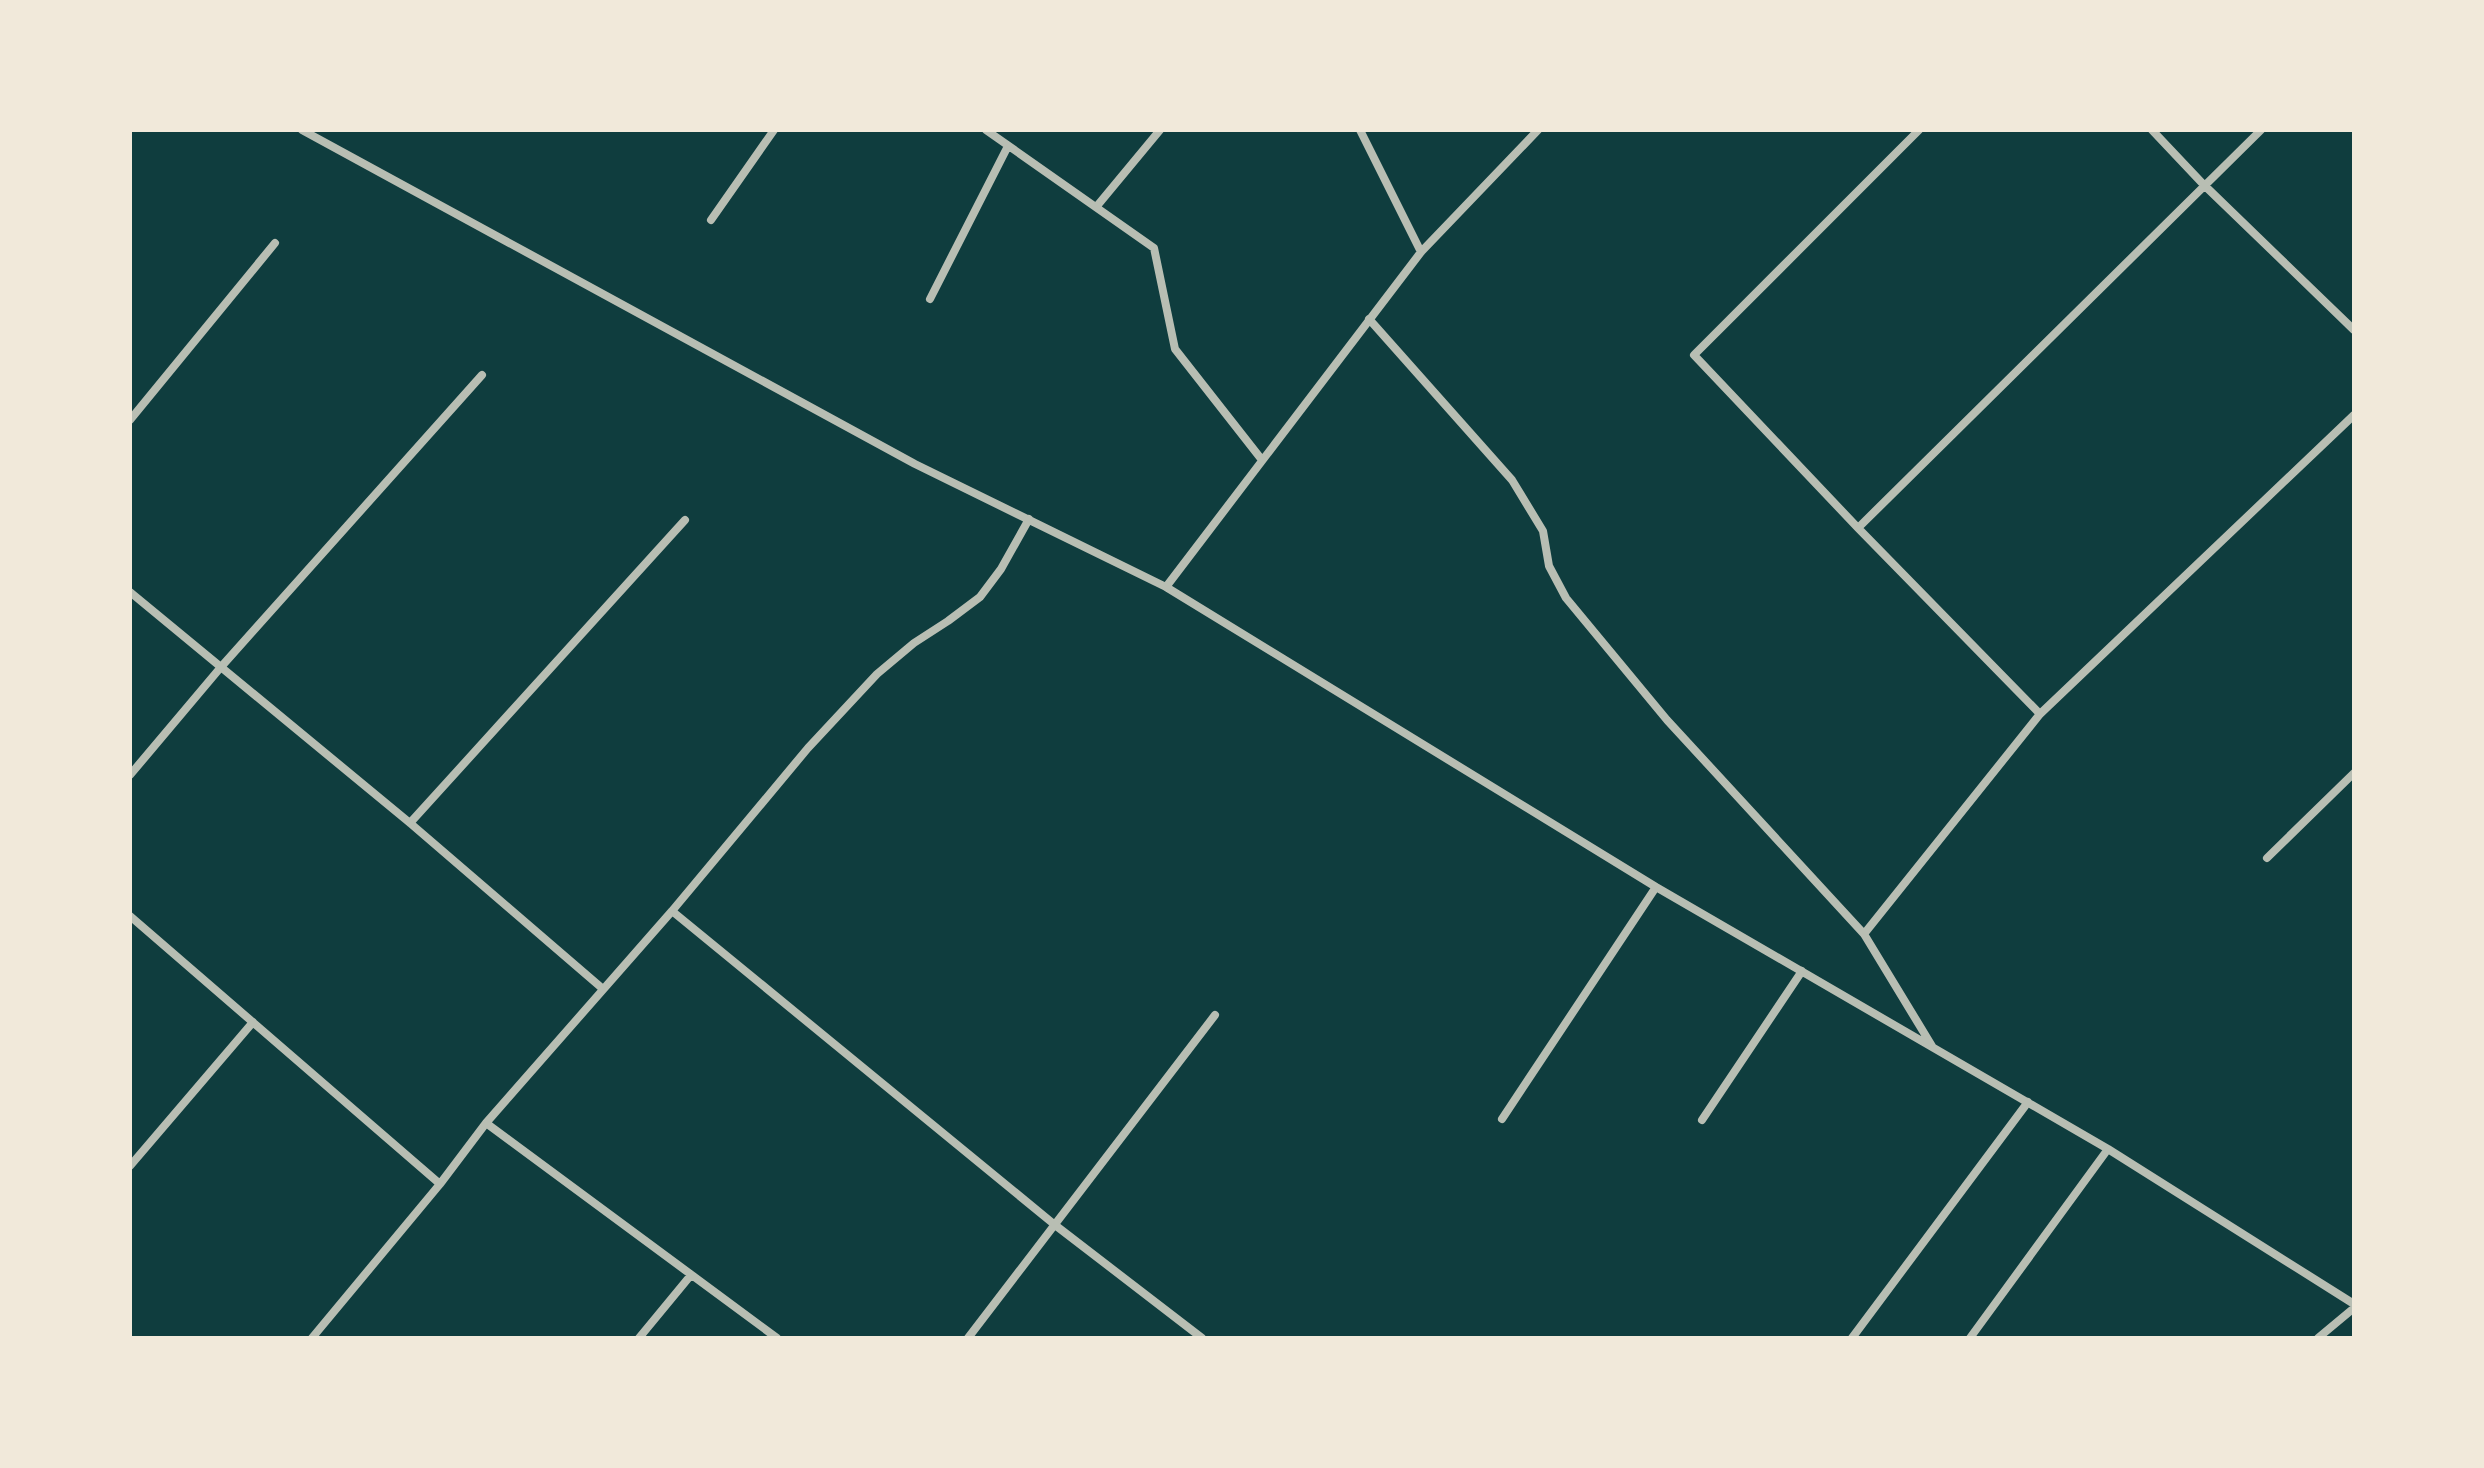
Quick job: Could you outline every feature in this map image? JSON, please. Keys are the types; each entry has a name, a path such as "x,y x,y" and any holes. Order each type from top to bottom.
{"street":[{"path":"302,130 915,464 1166,587 1656,887 2108,1149 2354,1306 2318,1338"},
{"path":"711,220 774,130"},
{"path":"986,130 1154,248 1175,349 1262,460"},
{"path":"1097,206 1160,130"},
{"path":"1360,130 1421,252"},
{"path":"1166,587 1421,252 1538,130"},
{"path":"1919,130 1694,355 2040,714"},
{"path":"2152,130 2203,184 2354,330"},
{"path":"1858,528 2261,130"},
{"path":"930,299 1008,146"},
{"path":"130,420 275,243"},
{"path":"1369,319 1512,480 1543,531 1549,566 1566,598 1594,634 1667,720 1864,934 1934,1050"},
{"path":"130,775 221,667 482,375"},
{"path":"1864,934 2040,714 2354,415"},
{"path":"312,1338 440,1184 486,1123 672,911 808,748 877,674 914,643 980,597 1001,569 1029,519"},
{"path":"410,823 685,520"},
{"path":"130,592 410,823 603,989"},
{"path":"2267,858 2354,773"},
{"path":"1502,1119 1656,887"},
{"path":"672,911 1055,1225 1202,1338"},
{"path":"130,916 440,1184"},
{"path":"1702,1120 1802,971"},
{"path":"968,1338 1215,1015"},
{"path":"130,1166 253,1022"},
{"path":"1852,1338 2028,1102"},
{"path":"486,1123 777,1338"},
{"path":"1970,1338 2108,1149"},
{"path":"639,1338 691,1275"}]}
